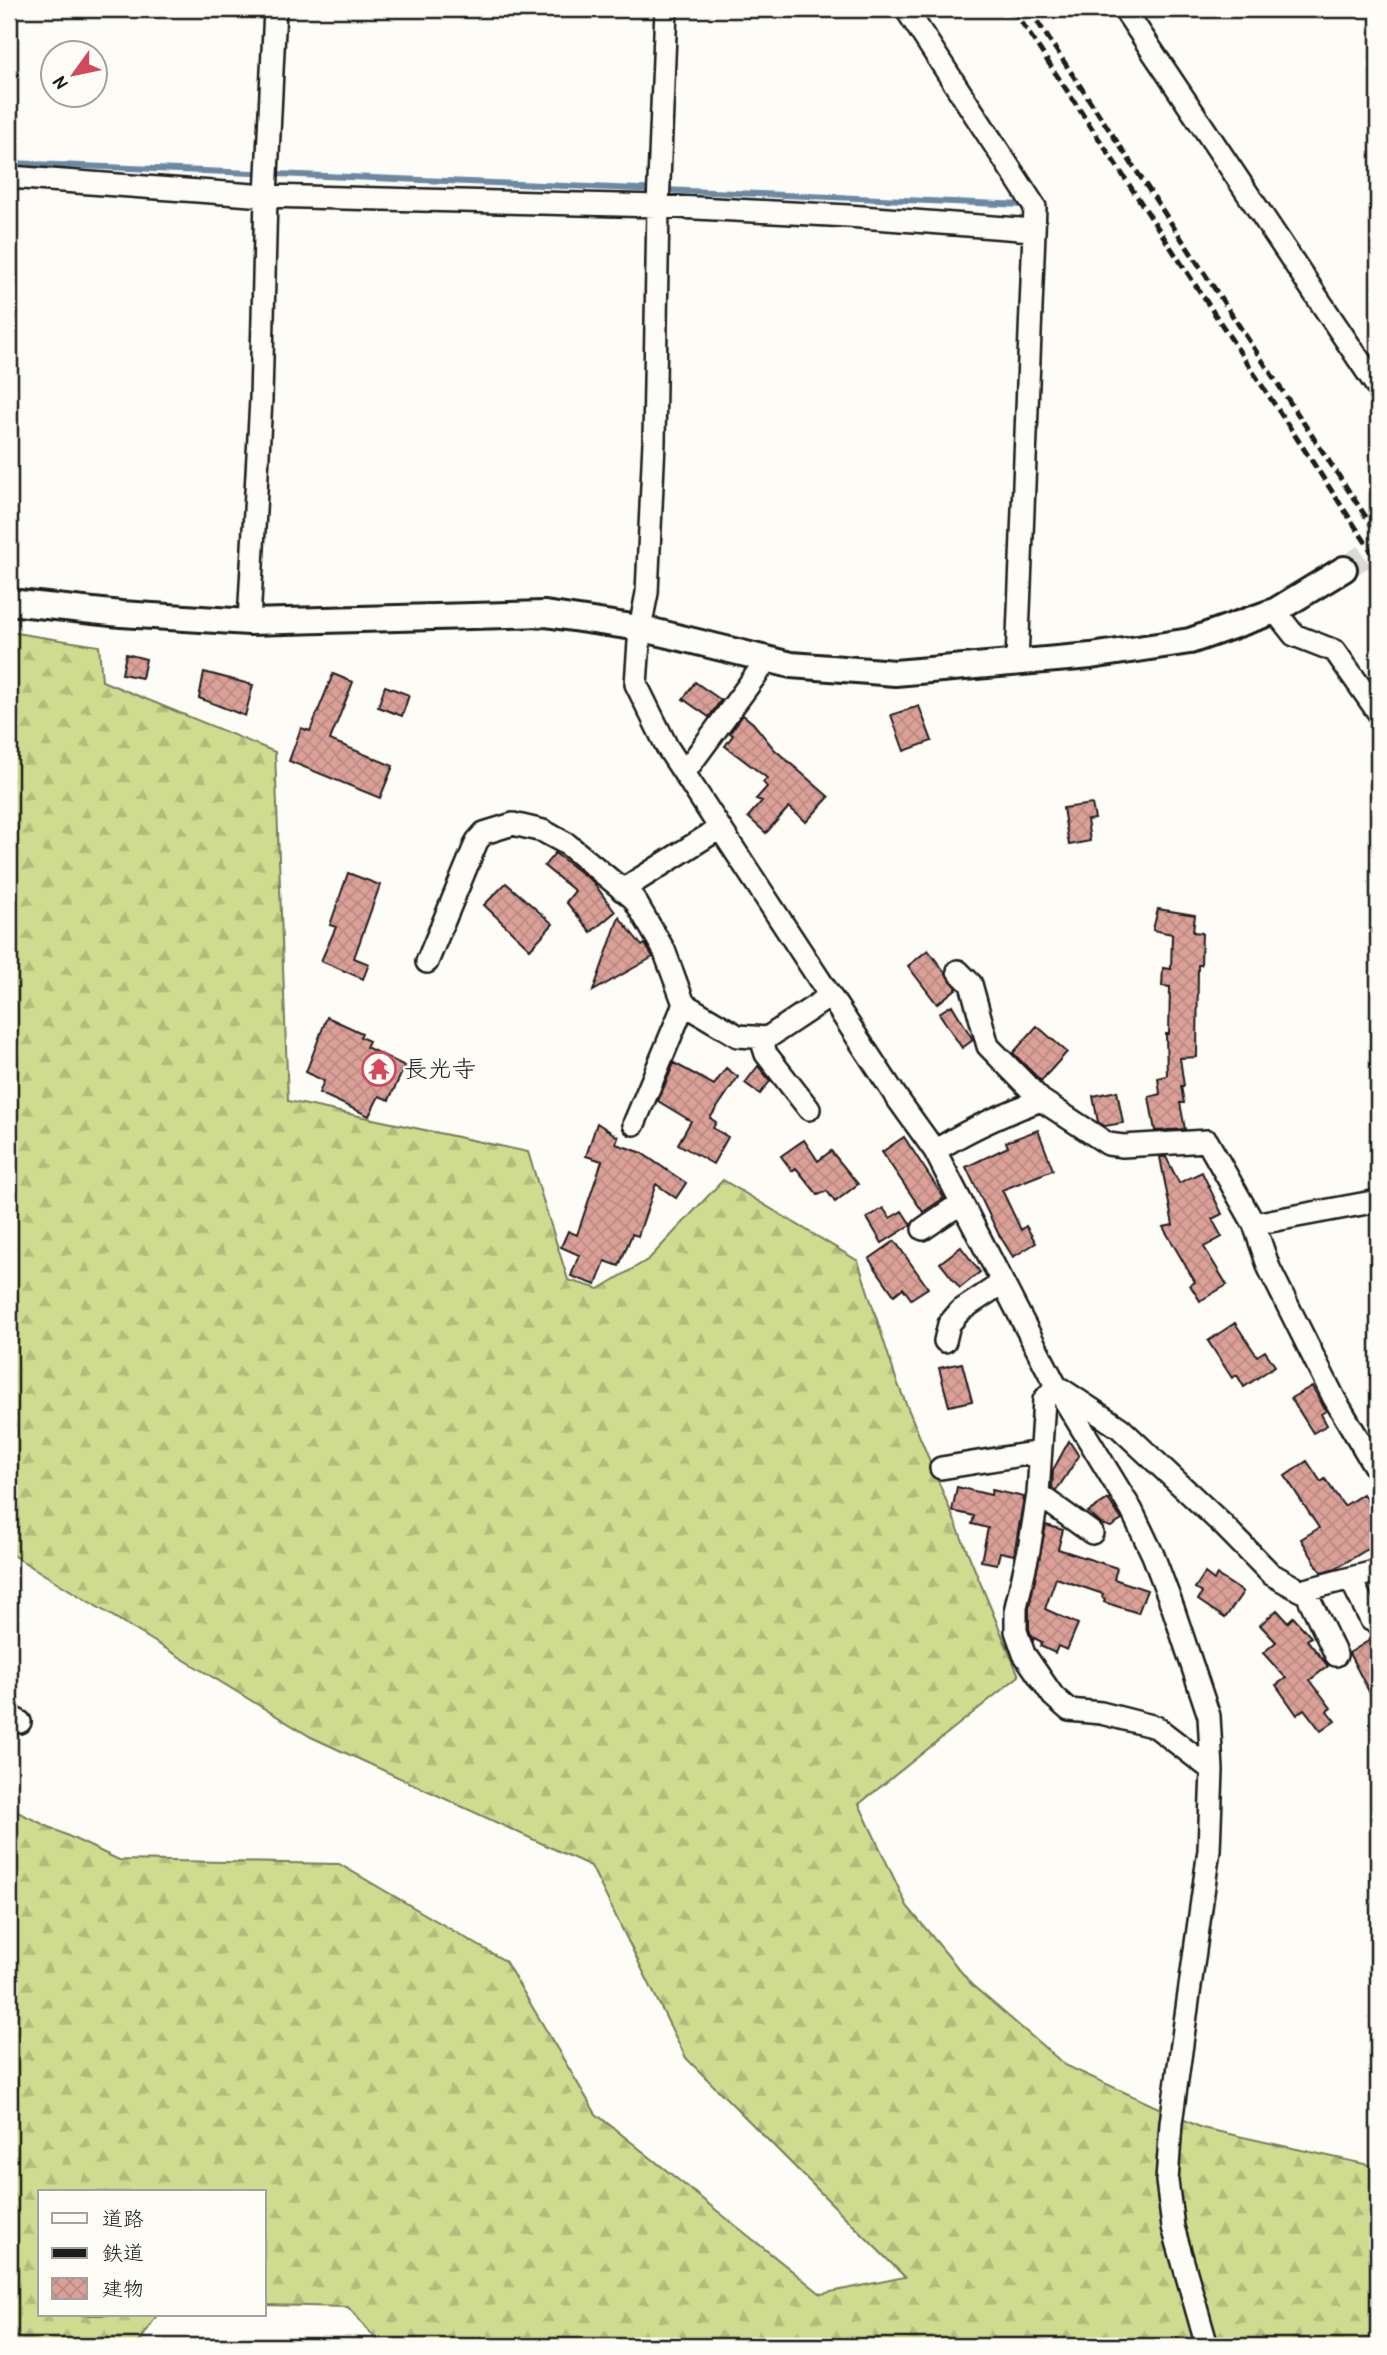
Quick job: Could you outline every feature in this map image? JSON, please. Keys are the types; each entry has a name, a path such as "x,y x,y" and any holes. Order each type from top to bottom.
{"street":[{"path":"249,622 261,399 266,196 275,9"},
{"path":"666,9 658,206 654,442 647,593 640,628 636,684 667,747 935,1151 1056,1386 1132,1511 1153,1555 1209,1716 1212,1770 1209,1850 1171,2123 1167,2181 1173,2227 1207,2346"},
{"path":"906,9 1035,207 1017,661"},
{"path":"1124,9 1378,388"},
{"path":"9,177 266,196 658,206 848,216 1033,230"},
{"path":"9,602 121,614 249,622 545,614 640,628 791,665 895,673 1091,656 1190,641 1275,611 1344,569"},
{"path":"1275,611 1294,635 1335,651 1378,712"},
{"path":"684,773 767,660"},
{"path":"427,962 477,841 484,833 513,824 542,831 567,844 634,899 664,950 684,1004 738,1036 767,1038 830,996"},
{"path":"622,890 720,828"},
{"path":"958,971 971,985 988,1046 1041,1100 1108,1144 1123,1146 1207,1141 1254,1224 1269,1268 1334,1398 1378,1472"},
{"path":"634,1124 684,1004"},
{"path":"761,1038 766,1054 809,1109"},
{"path":"935,1151 952,1139 1000,1115 1041,1100"},
{"path":"1254,1224 1378,1201"},
{"path":"923,1229 961,1203"},
{"path":"945,1341 949,1324 960,1311 1002,1283"},
{"path":"1056,1386 1044,1400 1038,1494 1016,1607 1016,1631 1024,1654 1053,1696 1069,1710 1101,1713 1156,1727 1212,1770"},
{"path":"1056,1386 1120,1428 1271,1574 1301,1591 1378,1572"},
{"path":"941,1468 1040,1452"},
{"path":"1038,1494 1092,1533"},
{"path":"1351,1580 1371,1620"},
{"path":"1305,1590 1336,1655"}],"green space":[{"path":"9,632 99,646 102,681 275,752 288,1101 528,1152 568,1280 599,1289 649,1259 723,1180 858,1261 897,1382 1019,1676 859,1804 907,1906 972,1985 1065,2065 1202,2128 1378,2167 1378,2346 382,2346 348,2307 266,2305 266,2190 38,2190 38,2316 156,2316 137,2346 9,2346 9,1808 119,1860 339,1864 505,1961 596,2114 821,2294 905,2277 686,2058 591,1866 311,1737 9,1553"}],"building":[{"path":"126,654 146,659 142,678 122,674"},
{"path":"204,672 253,685 245,716 199,698"},
{"path":"333,674 353,682 330,740 393,766 380,798 289,761 301,728 310,731"},
{"path":"695,682 721,700 709,717 683,699"},
{"path":"385,686 409,695 402,716 378,707"},
{"path":"919,706 932,741 904,751 891,715"},
{"path":"743,715 774,749 829,797 806,822 789,807 766,833 748,817 762,801 756,799 767,787 763,782 767,778 725,746 733,735 730,733"},
{"path":"1092,804 1095,819 1087,820 1090,841 1069,845 1063,808"},
{"path":"555,853 593,882 615,912 591,932 566,902 575,891 544,866"},
{"path":"348,873 380,885 354,958 369,964 363,979 321,961 336,927 330,925"},
{"path":"506,883 553,924 530,949 484,905"},
{"path":"1158,909 1195,915 1193,932 1202,933 1201,965 1198,965 1197,1057 1180,1058 1184,1103 1180,1103 1185,1129 1155,1131 1149,1097 1160,1094 1158,1078 1167,1076 1166,1034 1169,1034 1170,987 1162,986 1163,968 1171,969 1172,934 1153,930"},
{"path":"619,917 642,946 645,944 653,957 593,991"},
{"path":"928,950 957,988 937,1004 908,966"},
{"path":"952,1005 973,1040 962,1048 939,1013"},
{"name":"長光寺","path":"327,1017 362,1033 360,1037 369,1041 366,1047 405,1066 389,1100 379,1096 369,1116 319,1093 324,1081 306,1072"},
{"path":"1037,1026 1067,1052 1041,1081 1013,1053"},
{"path":"674,1063 714,1085 726,1068 738,1077 710,1118 716,1122 713,1128 728,1137 713,1164 678,1144 691,1121 658,1101"},
{"path":"758,1066 770,1081 760,1094 745,1083"},
{"path":"1117,1091 1123,1123 1105,1126 1098,1122 1093,1096"},
{"path":"597,1123 618,1137 616,1144 640,1152 686,1183 676,1198 656,1184 638,1236 632,1234 619,1266 605,1261 596,1285 571,1276 579,1255 561,1247 568,1231 577,1235 602,1161 586,1156"},
{"path":"1038,1130 1053,1170 1002,1190 1021,1230 1026,1226 1036,1243 1013,1257 998,1233 966,1167 1008,1147 1006,1142"},
{"path":"904,1137 944,1198 923,1212 882,1152"},
{"path":"804,1140 818,1161 831,1151 858,1184 835,1202 827,1191 818,1195 796,1168 792,1171 781,1156"},
{"path":"1160,1157 1166,1157 1179,1183 1202,1172 1222,1214 1212,1219 1222,1237 1204,1247 1227,1285 1200,1301 1190,1285 1195,1282 1163,1227 1173,1225"},
{"path":"883,1208 890,1218 902,1211 911,1225 882,1243 867,1218"},
{"path":"895,1241 928,1288 911,1299 903,1288 894,1295 869,1259"},
{"path":"961,1247 980,1272 960,1288 940,1263"},
{"path":"1235,1323 1257,1356 1265,1351 1275,1366 1244,1387 1237,1375 1232,1378 1208,1341"},
{"path":"962,1363 972,1401 949,1406 939,1368"},
{"path":"1312,1386 1326,1411 1321,1414 1327,1425 1313,1433 1291,1398"},
{"path":"1069,1441 1079,1456 1056,1491 1052,1488 1053,1470"},
{"path":"1307,1461 1321,1482 1325,1479 1344,1506 1363,1494 1378,1518 1378,1558 1374,1558 1368,1549 1336,1568 1321,1572 1301,1539 1319,1528 1285,1476"},
{"path":"957,1487 991,1495 992,1490 1024,1497 1014,1555 1000,1552 997,1564 981,1561 988,1528 972,1524 974,1516 952,1511"},
{"path":"1108,1499 1122,1520 1111,1527 1101,1524 1088,1512"},
{"path":"1046,1525 1063,1530 1058,1549 1117,1568 1114,1579 1147,1590 1138,1613 1104,1602 1103,1594 1056,1578 1045,1609 1078,1624 1067,1650 1058,1646 1055,1653 1040,1646 1042,1642 1034,1638 1033,1641 1029,1629 1029,1608"},
{"path":"1205,1573 1214,1580 1217,1575 1243,1592 1225,1618 1198,1600 1202,1593 1195,1588"},
{"path":"1277,1610 1288,1622 1293,1617 1311,1637 1307,1640 1328,1666 1310,1680 1331,1708 1327,1711 1335,1721 1321,1731 1304,1709 1297,1715 1276,1685 1286,1678 1263,1653 1276,1642 1260,1625"},
{"path":"1378,1635 1378,1709 1349,1653"}],"waterway":[{"path":"9,163 36,164"},
{"path":"33,164 1025,205"}],"tunnel":[{"path":"1344,569 1378,547"}],"railway":[{"path":"1013,9 1378,561"},
{"path":"1029,9 1378,535"}],"place":[{"name":"長光寺","path":"379,1069"}]}
